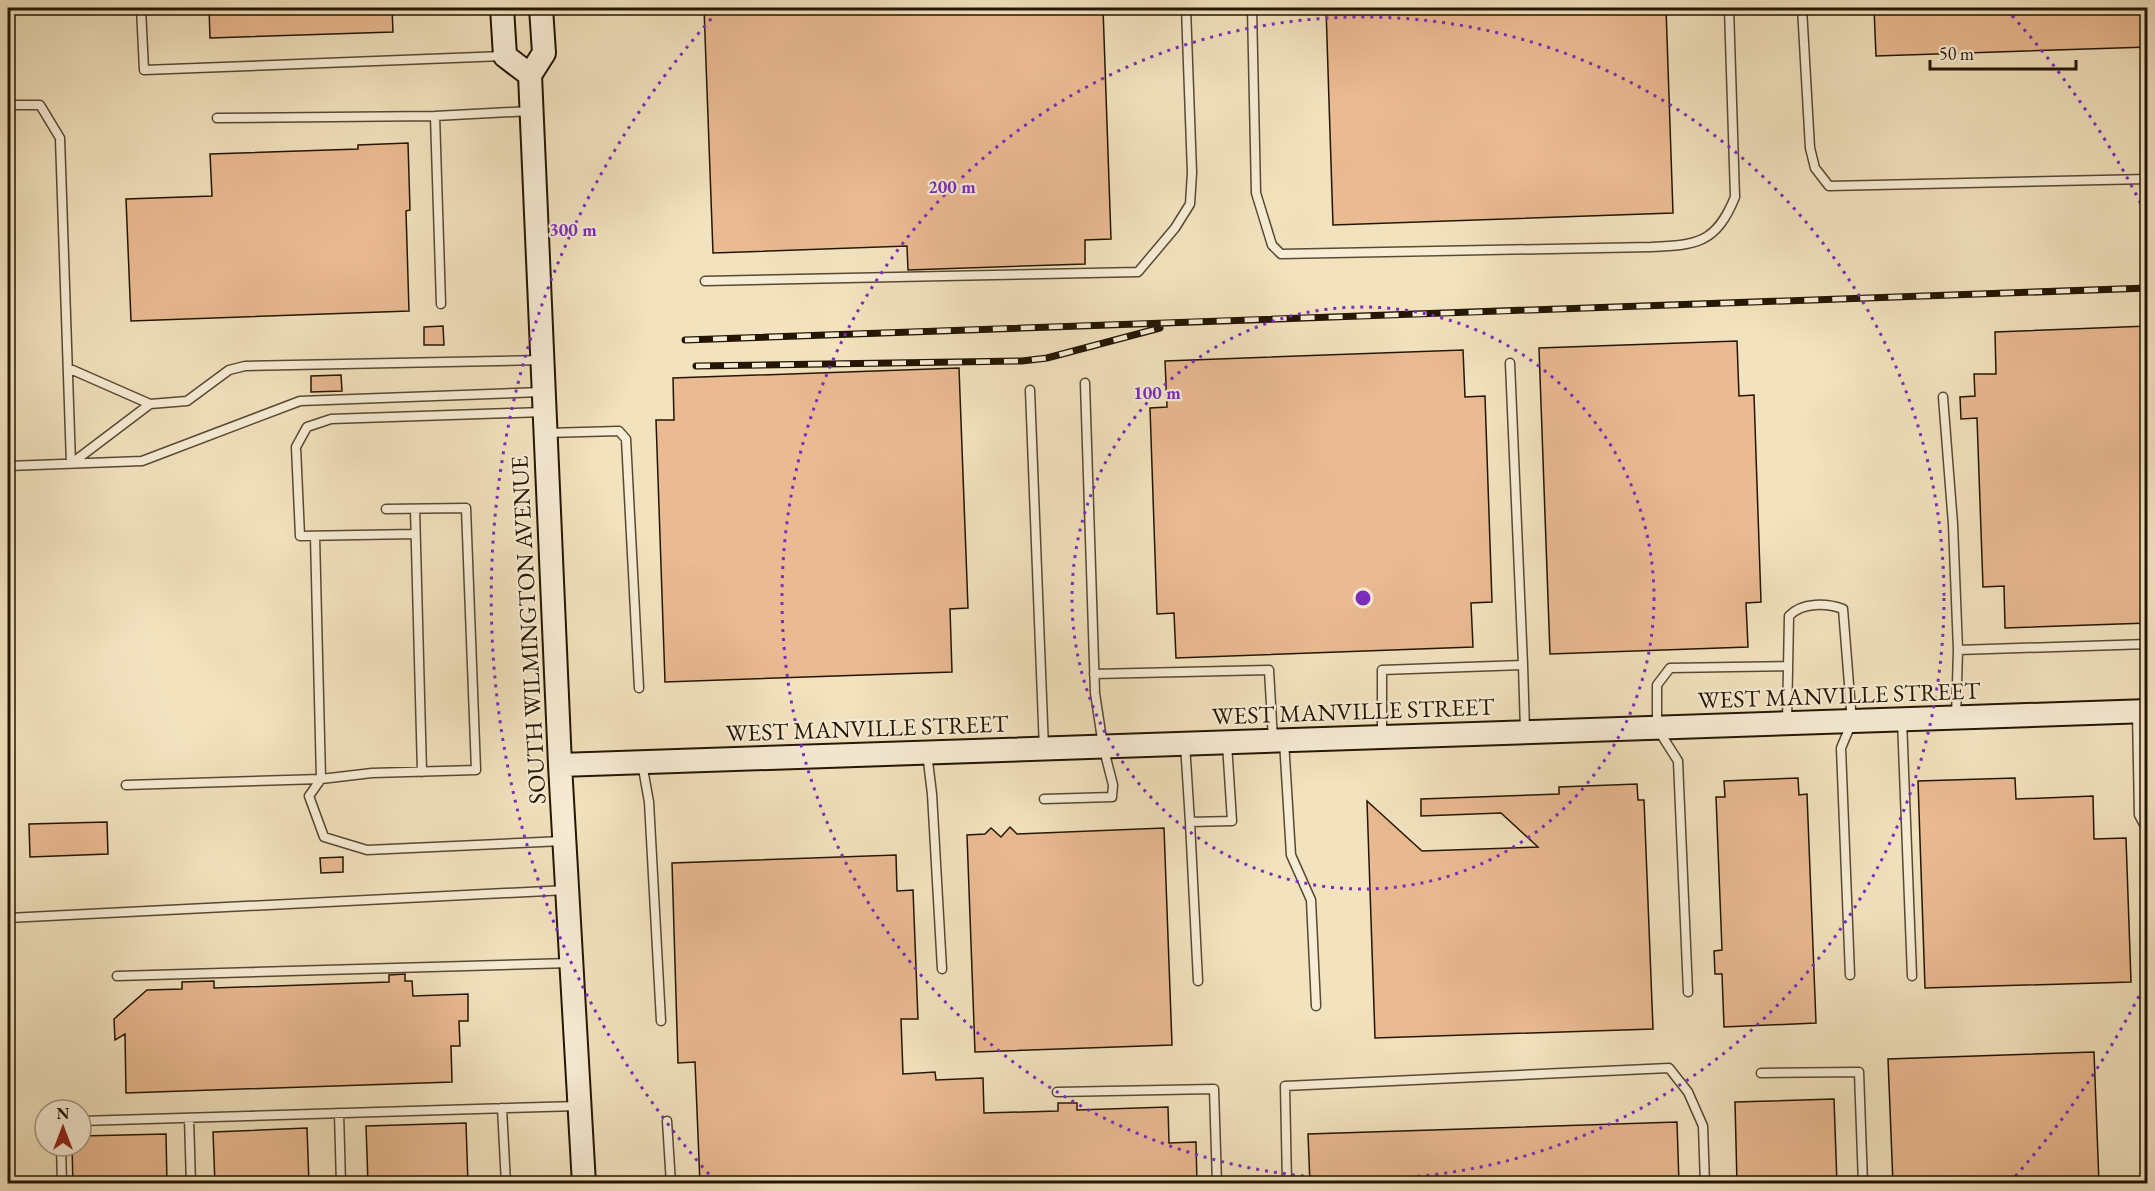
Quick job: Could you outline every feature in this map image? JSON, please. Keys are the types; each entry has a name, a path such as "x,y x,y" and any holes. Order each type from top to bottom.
{"street":[{"path":"502,8 505,56 530,75"},
{"name":"SOUTH WILMINGTON AVENUE","path":"541,8 544,53 530,75 531,111 560,765 584,1184"},
{"name":"WEST MANVILLE STREET","path":"560,765 2143,711"}],"lane":[{"path":"141,8 144,70 505,56"},
{"path":"705,281 1138,272 1175,228 1190,204 1192,173 1186,8"},
{"path":"1252,8 1256,193 1272,245 1281,254 1686,246 1701,240 1714,231 1728,215 1735,197 1730,8"},
{"path":"1802,8 1810,148 1815,168 1829,186 2148,179"},
{"path":"8,105 40,105 60,138 72,464"},
{"path":"217,118 435,116 531,111"},
{"path":"435,116 441,304"},
{"path":"68,368 150,404 187,401 229,370 245,366 542,360"},
{"path":"1510,363 1526,732"},
{"path":"1044,799 1112,797 1113,785 1103,746 1095,693 1085,383"},
{"path":"1030,390 1044,749"},
{"path":"1943,397 1953,524 1958,650 1956,718"},
{"path":"8,466 142,461 300,401 545,412 619,431 626,439 639,688"},
{"path":"72,464 150,404"},
{"path":"415,534 300,536 296,447 307,427 331,419 545,412"},
{"path":"415,508 422,772"},
{"path":"126,785 321,779 372,773 476,770 466,508 386,509"},
{"path":"315,536 321,779 309,796 324,837 367,850 565,841"},
{"path":"1787,724 1789,618 1793,612 1814,605 1842,609 1852,722 1841,748 1850,975"},
{"path":"1958,650 2148,644"},
{"path":"1383,737 1383,670 1523,665"},
{"path":"1688,992 1678,761 1657,728 1657,685 1670,668 1788,666"},
{"path":"1094,674 1269,670 1291,855 1311,900 1316,1006"},
{"path":"2143,711 2139,815 2148,832"},
{"path":"1902,720 1912,976"},
{"path":"1190,822 1232,821 1227,743"},
{"path":"1185,744 1197,981"},
{"path":"927,753 932,794 942,969"},
{"path":"642,763 649,802 661,1021"},
{"path":"8,918 567,890"},
{"path":"117,976 571,963"},
{"path":"1287,1184 1285,1086 1669,1068 1688,1092 1703,1126 1705,1184"},
{"path":"1761,1073 1859,1072 1863,1184"},
{"path":"1057,1092 1214,1089 1217,1184"},
{"path":"93,1121 579,1106"},
{"path":"502,1108 506,1184"},
{"path":"339,1113 341,1184"},
{"path":"189,1118 191,1184"},
{"path":"667,1121 671,1184"},
{"path":"61,1158 62,1184"}],"building":[{"path":"209,8 392,8 393,32 210,38"},
{"path":"704,8 1103,8 1111,239 1085,240 1085,264 908,270 907,246 713,253"},
{"path":"1326,8 1666,8 1673,213 1333,225"},
{"path":"1874,8 2148,8 2148,47 1876,56"},
{"path":"408,143 410,210 406,211 409,311 131,321 126,199 212,196 210,154 358,149 358,145"},
{"path":"443,326 444,345 424,345 424,327"},
{"path":"2148,326 2148,623 2005,628 2004,586 1983,587 1977,418 1961,419 1960,397 1975,396 1974,374 1996,374 1995,332"},
{"path":"1737,341 1739,396 1754,395 1761,602 1746,603 1748,647 1550,654 1539,348"},
{"path":"1463,350 1465,397 1485,396 1492,602 1471,603 1473,647 1176,658 1174,613 1157,614 1150,408 1167,407 1165,361"},
{"path":"959,368 968,608 950,609 952,672 665,682 656,420 674,420 673,378"},
{"path":"341,375 342,391 311,392 311,376"},
{"path":"1798,778 1799,795 1807,794 1816,1023 1724,1027 1722,974 1715,974 1714,951 1722,950 1716,797 1725,797 1724,781"},
{"path":"2015,778 2016,799 2093,796 2094,839 2126,838 2131,982 1925,988 1918,781"},
{"path":"1637,784 1638,800 1644,800 1653,1029 1375,1038 1367,801 1422,851 1538,847 1501,813 1421,816 1421,799 1559,794 1559,787"},
{"path":"107,822 108,854 30,857 29,824"},
{"path":"1010,827 1017,834 1164,828 1172,1045 975,1052 967,835 985,834 991,828 1001,837"},
{"path":"896,855 897,891 913,890 918,1019 901,1019 903,1074 935,1072 936,1080 983,1078 984,1113 1058,1111 1058,1103 1077,1103 1077,1110 1168,1107 1169,1143 1196,1142 1197,1184 700,1184 695,1062 678,1063 672,863"},
{"path":"343,857 343,872 321,873 320,858"},
{"path":"405,974 405,981 412,981 413,996 468,994 468,1021 459,1021 460,1046 451,1046 452,1082 126,1093 125,1034 115,1040 114,1019 147,990 182,989 182,982 214,981 214,988 389,982 389,975"},
{"path":"2094,1052 2099,1184 1893,1184 1888,1059"},
{"path":"1834,1099 1837,1184 1737,1184 1735,1102"},
{"path":"1677,1122 1679,1184 1310,1184 1308,1134"},
{"path":"466,1123 468,1184 368,1184 366,1126"},
{"path":"307,1128 309,1184 215,1184 213,1132"},
{"path":"166,1134 167,1184 73,1184 72,1158 93,1158 93,1136"}],"railway":[{"path":"685,340 2148,288"},
{"path":"696,366 1022,361 1047,358 1160,328"}]}
